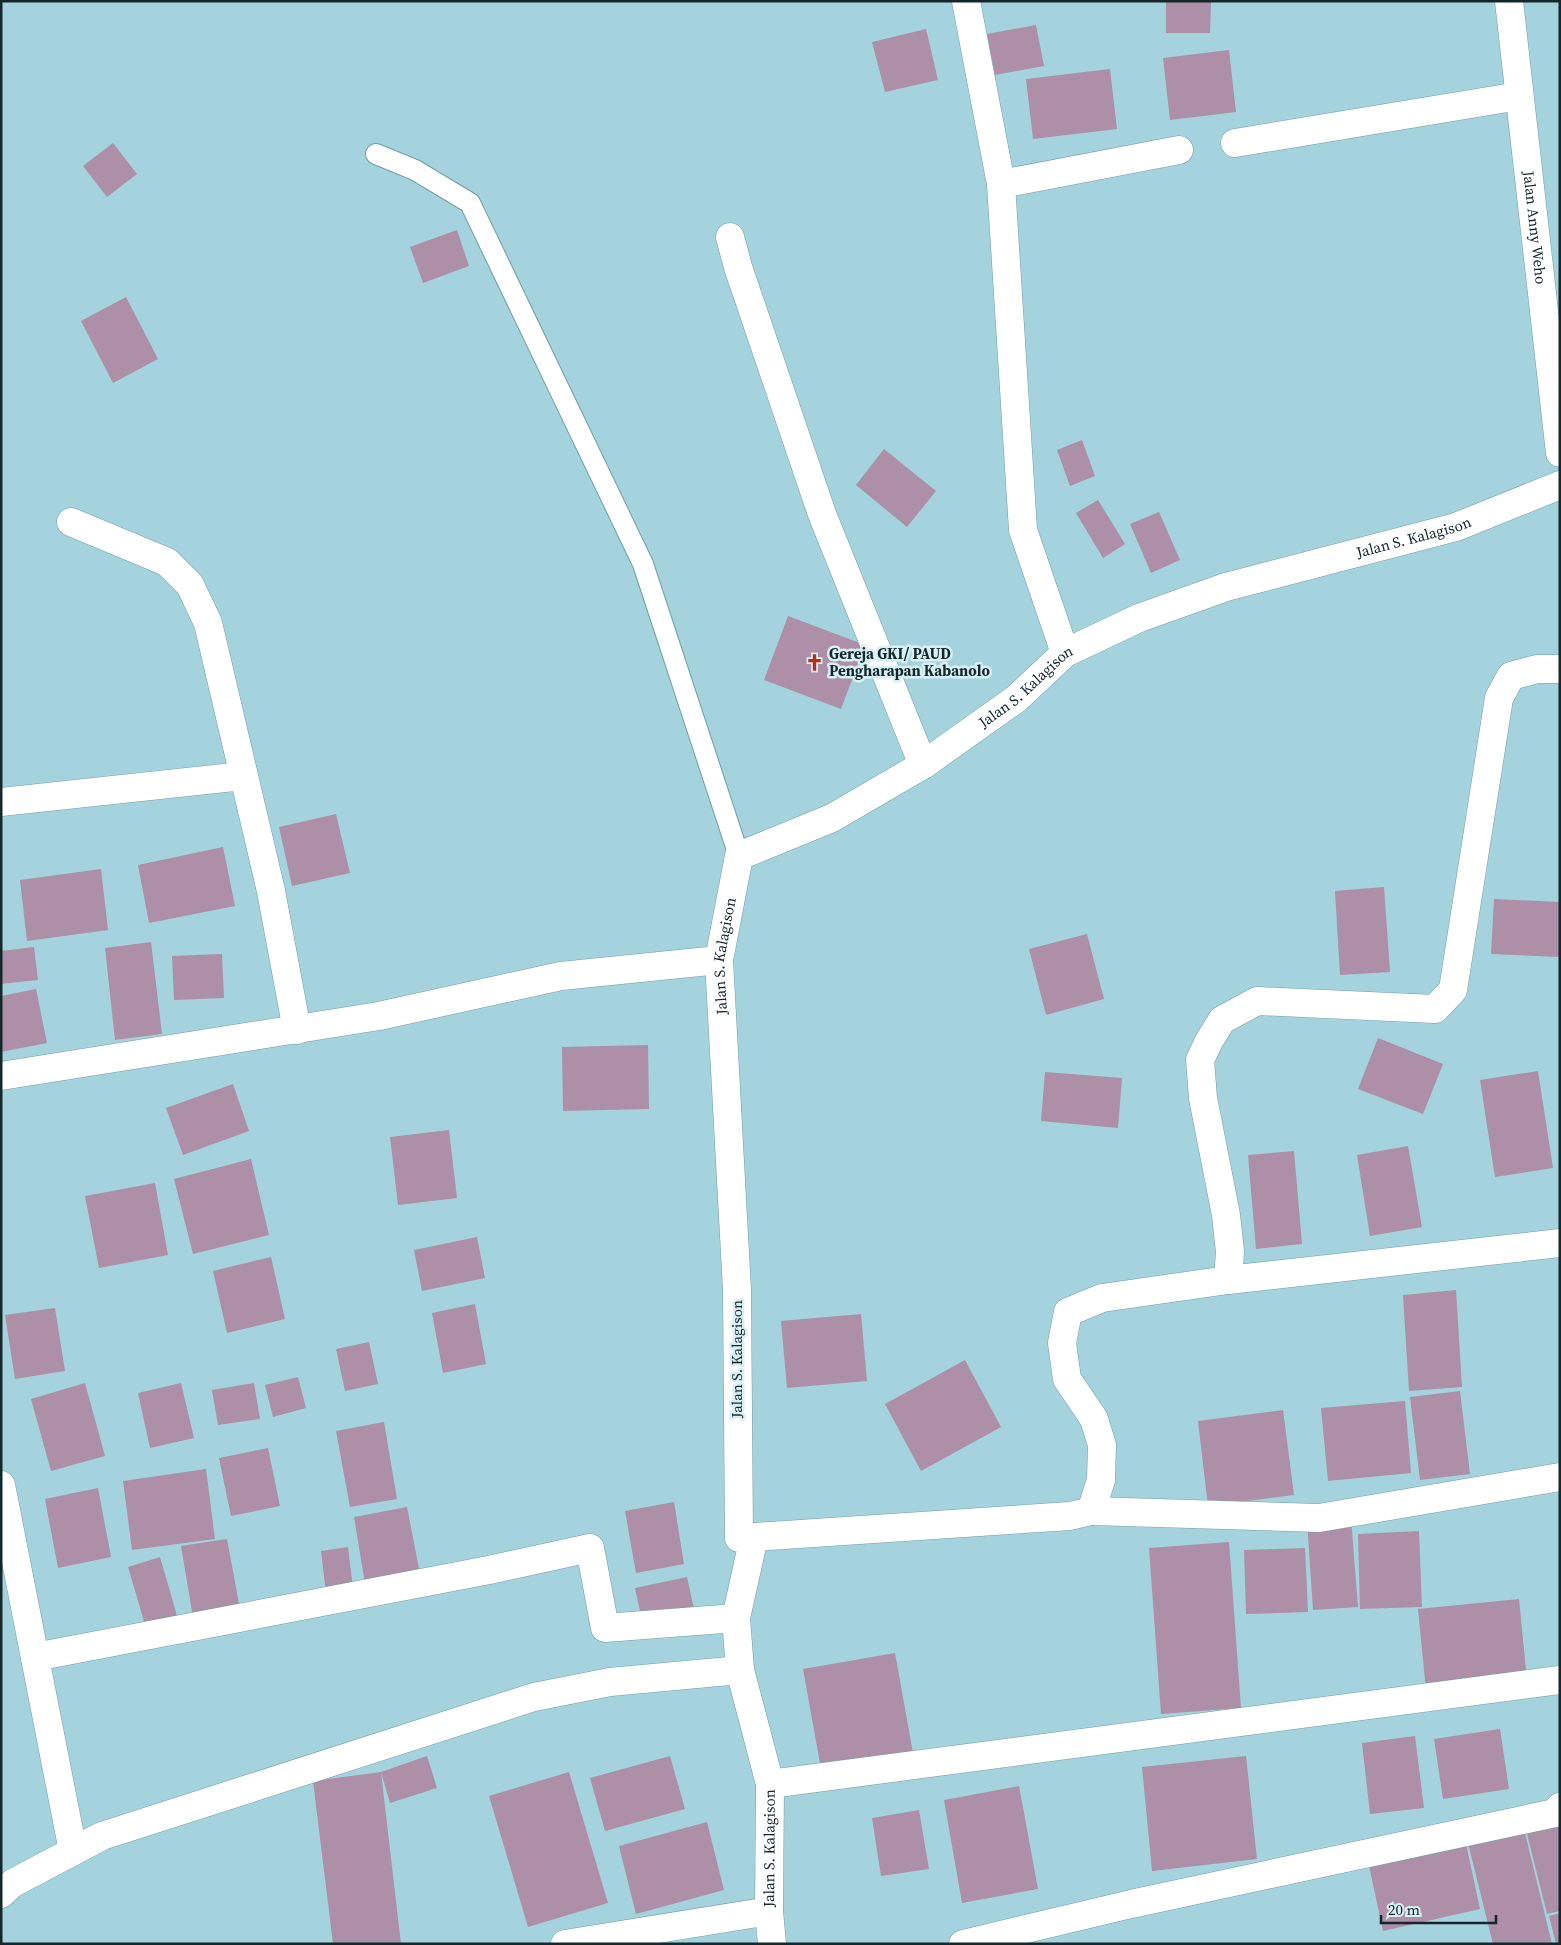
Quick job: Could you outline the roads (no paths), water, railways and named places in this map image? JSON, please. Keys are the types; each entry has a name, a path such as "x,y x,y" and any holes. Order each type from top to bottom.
{"street":[{"path":"966,1 1001,184 1023,530 1065,653"},
{"name":"Jalan Anny Weho","path":"1509,1 1560,453"},
{"path":"1235,143 1520,96"},
{"path":"1001,184 1179,150"},
{"path":"730,236 738,267 822,514 923,765"},
{"name":"Jalan S. Kalagison","path":"772,1944 769,1911 770,1784 740,1670 736,1618 754,1537 738,1538 737,1290 719,960 739,856 832,818 923,765 1016,699 1065,653 1139,618 1226,587 1456,526 1560,485"},
{"path":"71,522 167,562 190,585 208,623 271,891 297,1030"},
{"path":"1228,1280 1230,1252 1226,1215 1203,1098 1200,1060 1209,1041 1222,1020 1257,1001 1435,1009 1453,990 1499,698 1511,676 1537,669 1560,669"},
{"path":"1,802 244,776"},
{"path":"1,1076 379,1016 561,976 719,960"},
{"path":"1091,1511 1101,1480 1102,1445 1094,1420 1067,1378 1062,1343 1068,1312 1102,1298 1228,1280 1560,1243"},
{"path":"754,1537 1070,1516 1091,1511 1319,1518 1560,1477"},
{"path":"1,1485 73,1851"},
{"path":"35,1657 490,1570 590,1548 605,1628 736,1618"},
{"path":"1,1894 14,1883 102,1836 534,1697 610,1682 740,1670"},
{"path":"770,1784 1560,1680"},
{"path":"963,1944 1131,1904 1555,1813 1560,1808"},
{"path":"565,1944 769,1911"}],"lane":[{"path":"376,154 415,170 470,203 643,564 739,856"}],"place":[{"name":"Gereja GKI/ PAUD Pengharapan Kabanolo","path":"815,663"}]}
